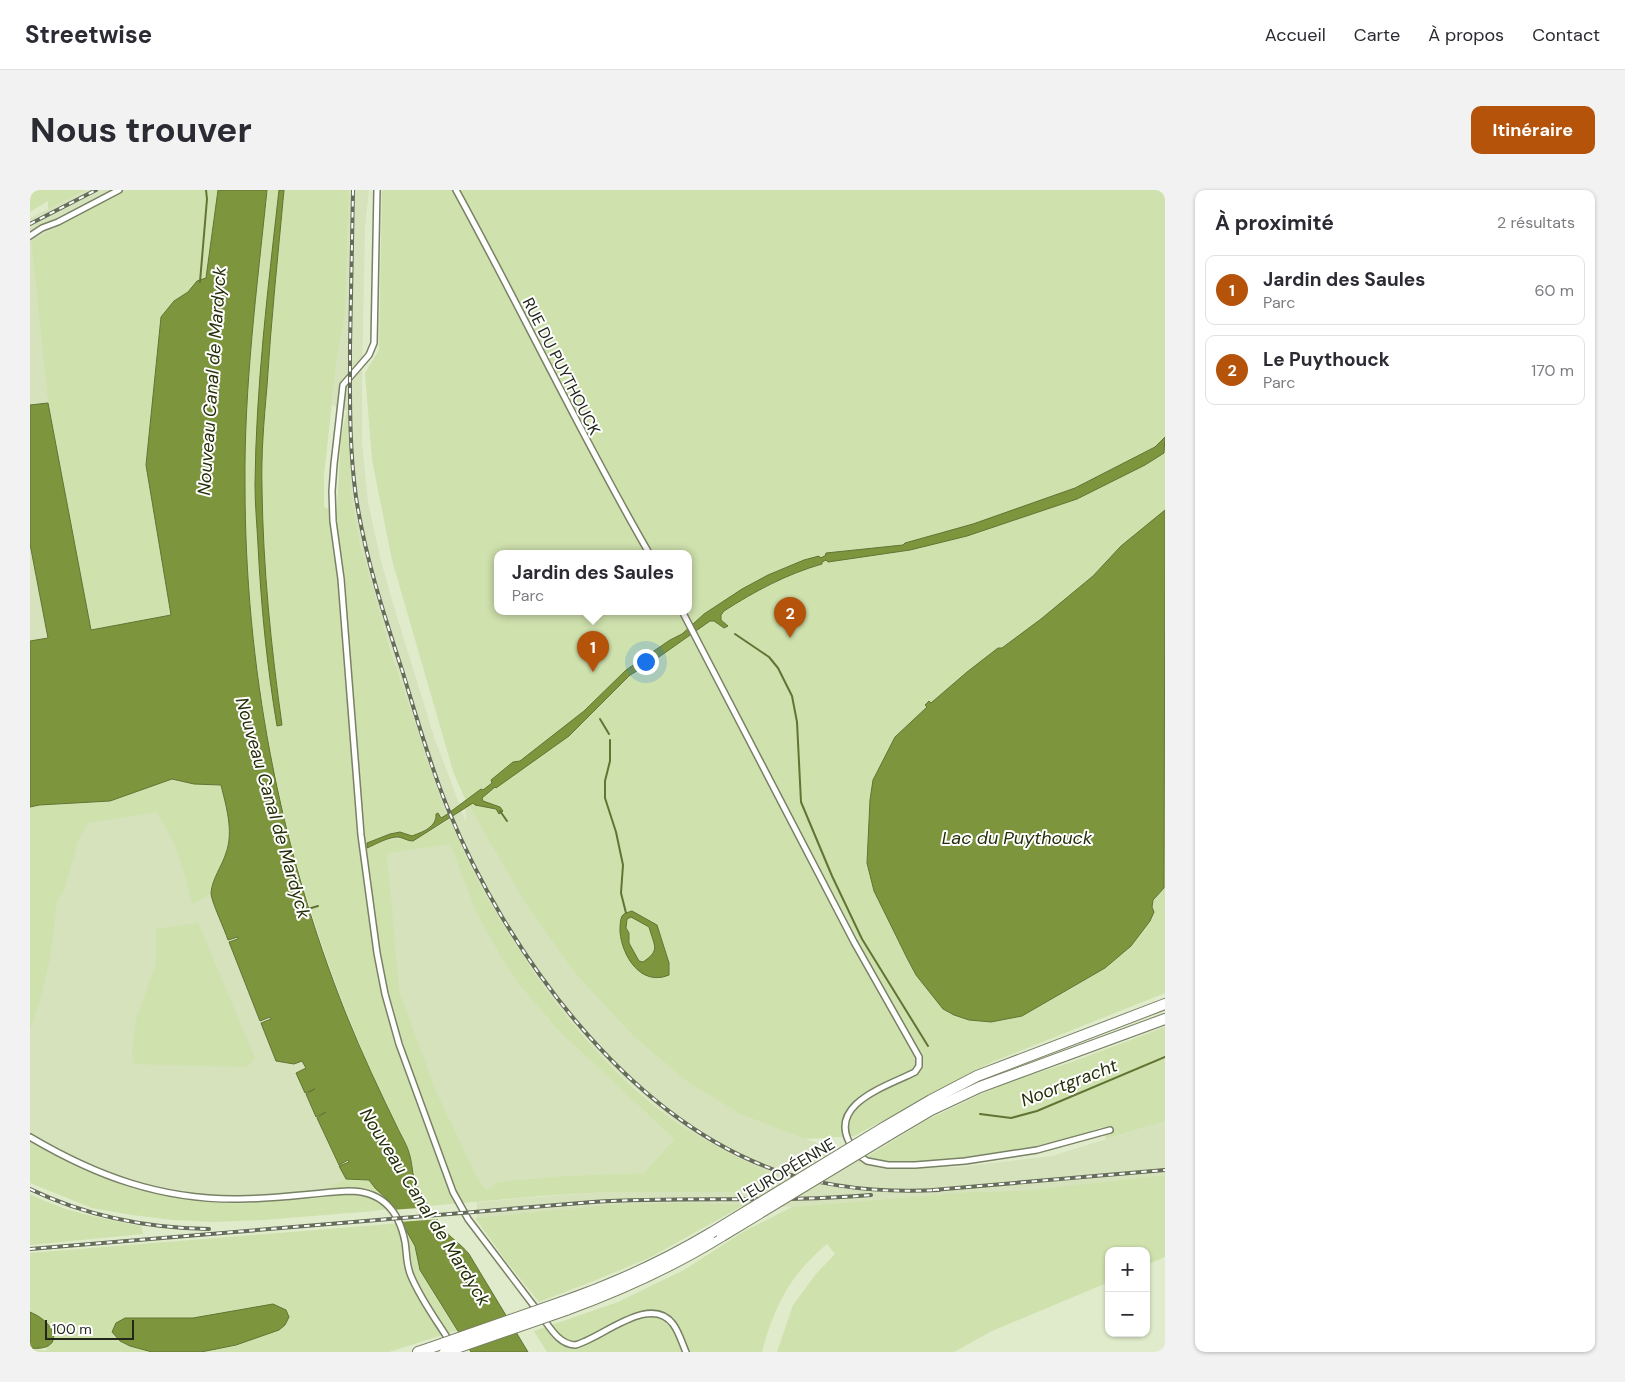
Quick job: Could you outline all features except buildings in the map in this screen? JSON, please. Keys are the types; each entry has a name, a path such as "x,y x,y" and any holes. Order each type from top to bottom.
{"highway":[{"name":"L'EUROPÉENNE","path":"418,1352 644,1279 675,1264 722,1236 941,1094 977,1076 1165,1004"},
{"name":"L'EUROPÉENNE","path":"445,1352 564,1306 600,1288 646,1269 885,1132 980,1087 1165,1019"}],"street":[{"path":"30,236 119,190"},
{"path":"377,190 374,343 368,355 344,385 334,458 332,491 333,521 341,579 362,850 375,945 387,1002 405,1062 455,1196 468,1219 496,1258 558,1337 566,1343 578,1344 638,1315 652,1312 662,1315 672,1322 686,1352"},
{"name":"RUE DU PUYTHOUCK","path":"456,190 598,463 647,550"},
{"path":"684,615 847,929 919,1057 920,1064 916,1070 866,1096 848,1114 846,1123 849,1143 861,1158 877,1164 915,1165 974,1160 1037,1150 1110,1130"},
{"path":"30,1137 65,1157 103,1175 140,1187 168,1193 201,1198 241,1200 318,1193 365,1192 376,1196 388,1205 403,1233 408,1267 412,1278 456,1352"}],"shaded area":[{"path":"30,190 86,190 48,209 48,201 30,212"},
{"path":"86,190 126,190 31,241 48,403 30,405 30,218"},
{"path":"126,190 218,190 206,278 197,281 188,292 174,301 161,317 146,465 171,615 91,630 48,403 31,241"},
{"path":"267,190 279,190 265,320 257,427 255,486 261,602 282,725 268,607 262,475 270,334 284,190 349,190 345,314 337,358 324,475 324,507 337,512 341,437 347,410 352,496 360,544 389,645 446,815 441,818 439,816 434,824 412,836 400,832 387,840 399,838 413,841 449,820 490,903 536,975 582,1035 635,1089 663,1113 715,1146 784,1180 764,1192 606,1192 429,1206 415,1182 410,1155 359,1043 329,967 304,889 283,810 267,730 255,649 247,567 245,447 255,300","holes":["450,844 476,912 517,982 560,1032 674,1139 644,1173 561,1176 498,1182 486,1190 478,1179 436,1091 399,991 387,853"]},
{"path":"349,190 369,190 365,227 362,443 368,502 391,597 434,737 466,822 465,799 525,903 574,972 633,1036 689,1083 740,1114 805,1139 900,1168 960,1167 1052,1156 1165,1121 1165,1175 1022,1191 970,1192 792,1207 694,1207 477,1220 477,1202 606,1192 764,1192 728,1154 691,1132 655,1105 623,1077 597,1051 558,1005 520,952 497,915 473,872 446,815 377,605 360,544 352,496 347,411 332,405 337,358 345,314"},
{"path":"382,190 1165,190 1165,993 992,1062 854,1136 805,1139 740,1114 689,1083 633,1036 574,972 525,903 465,799 453,771 392,560 372,460 365,373 379,350"},
{"path":"30,544 48,638 30,641"},
{"path":"172,779 194,784 221,785 228,818 229,843 209,894 203,899 192,903 174,844 156,812 88,823 78,840 65,888 57,901 50,959 30,1030 30,807 110,801"},
{"path":"221,785 229,940 237,937 238,939 229,943 260,1021 271,1017 272,1019 262,1023 302,1060 306,1068 296,1073 315,1089 306,1094 315,1116 326,1112 317,1118 338,1164 349,1161 340,1166 346,1179 331,1185 331,1197 239,1204 191,1201 133,1189 89,1172 30,1141 30,807 102,802"},
{"path":"450,844 476,912 517,982 560,1032 674,1139 644,1173 561,1176 498,1182 486,1190 478,1179 436,1091 398,991 387,852"},
{"path":"198,923 255,1058 247,1067 134,1064 132,1050 137,1016 156,964 156,929"},
{"path":"1165,1027 1165,1121 1106,1139 1102,1127 1081,1135 1032,1147 990,1155 927,1161 902,1168 865,1158 925,1121 981,1094 1009,1082 1072,1062"},
{"path":"30,1141 89,1172 133,1189 191,1201 239,1204 331,1197 331,1185 346,1179 369,1180 393,1208 264,1220 213,1222 173,1220 92,1208 30,1183"},
{"path":"1165,1175 1165,1257 1150,1263 1150,1247 1105,1247 1105,1284 992,1331 954,1352 777,1352 793,1305 816,1274 835,1254 827,1244 803,1268 785,1292 772,1320 762,1352 547,1352 534,1331 618,1302 684,1270 743,1232 792,1207 970,1192 1022,1191"},
{"path":"30,1194 56,1206 99,1218 141,1226 143,1234 30,1245"},
{"path":"686,1203 744,1205 649,1258 539,1302 475,1218 611,1205"},
{"path":"402,1223 416,1249 420,1270 458,1330 389,1352 30,1352 30,1348 47,1350 34,1313 30,1312 30,1253"}],"water":[{"name":"Nouveau Canal de Mardyck","path":"218,190 267,190 252,337 247,411 245,485 247,553 251,620 259,688 270,754 302,886 322,950 346,1014 371,1073 407,1146 414,1178 419,1190 442,1227 469,1254 528,1352 471,1352 420,1270 415,1246 390,1202 369,1180 346,1179 339,1166 349,1162 348,1160 339,1165 317,1118 326,1112 316,1117 306,1094 315,1089 305,1093 296,1073 306,1068 302,1061 294,1064 276,1061 261,1023 271,1019 270,1017 260,1021 229,942 238,939 238,937 228,940 211,893 213,883 226,853 229,836 228,819 221,785 194,784 172,779 110,801 30,807 30,641 48,638 30,544 30,405 48,403 91,630 171,615 146,465 161,317 174,301 188,292 197,281 206,278"},
{"path":"279,190 284,190 270,337 262,475 268,607 282,725 277,726 263,613 255,485 260,374"},
{"path":"1165,437 1164,453 1145,465 1077,499 967,536 910,550 828,562 826,560 822,564 796,573 759,590 724,611 721,615 721,620 728,626 724,628 714,621 710,621 649,664 630,675 569,736 482,798 483,801 500,807 503,811 499,814 496,809 473,803 413,841 394,837 367,848 367,843 390,834 400,832 412,836 431,826 436,819 436,814 438,813 441,818 481,789 483,790 492,783 491,780 513,762 520,761 584,711 626,670 682,634 704,614 742,589 768,575 804,560 819,556 820,558 825,556 826,553 903,545 973,524 1075,488 1155,447"},
{"name":"Lac du Puythouck","path":"1165,510 1164,888 1153,900 1152,907 1154,912 1150,921 1131,946 1105,968 1022,1016 991,1022 969,1020 954,1015 943,1009 916,975 874,891 867,863 870,800 873,780 895,737 927,707 925,705 929,701 931,703 998,648 1002,648 1041,619 1093,576 1121,546"},
{"path":"632,911 657,925 669,963 669,975 659,978 650,977 635,967 629,959 622,941 620,926 622,916","holes":["631,917 649,927 655,947 649,958 643,962 639,961 629,943 629,933 626,928 627,919"]},
{"path":"273,1304 286,1310 289,1317 285,1325 279,1330 236,1345 201,1352 152,1352 120,1341 112,1332 116,1323 125,1318 193,1318"},
{"path":"30,1312 40,1317 52,1330 53,1342 48,1346 30,1348"}],"pier":[{"path":"433,1207 440,1219 399,1222 391,1210"}],"waterway":[{"name":"Nouveau Canal de Mardyck","path":"200,282 207,199 206,190"},
{"path":"735,634 769,657 778,668 792,696 797,722 801,802 832,876 862,939 928,1046"},
{"path":"600,719 609,734"},
{"path":"610,740 610,761 605,781 605,798 616,832 623,865 621,893 626,913"},
{"path":"500,811 507,821"},
{"name":"Nouveau Canal de Mardyck","path":"308,909 318,906"},
{"name":"Noortgracht","path":"980,1114 1011,1118 1037,1111 1165,1057"}],"railway":[{"path":"30,224 96,190"},
{"path":"353,190 350,422 352,460 360,519 382,608 435,776 473,863 502,917 537,971 576,1022 620,1068 667,1110 718,1144 772,1169 813,1181 875,1190 939,1190"},
{"path":"933,1190 1165,1170"},
{"path":"30,1189 73,1206 117,1219 163,1226 209,1229"},
{"path":"30,1249 593,1202 802,1199 871,1195"}],"place":[{"name":"Le Puythouck","path":"790,638"},
{"name":"Jardin des Saules","path":"593,672"}]}
